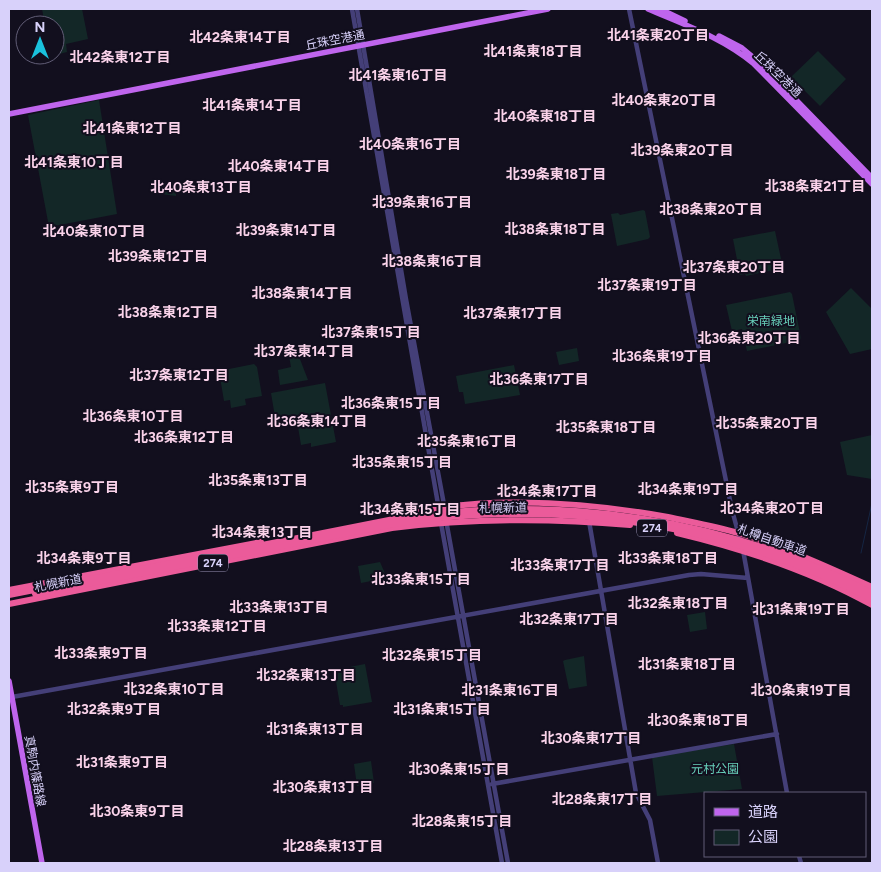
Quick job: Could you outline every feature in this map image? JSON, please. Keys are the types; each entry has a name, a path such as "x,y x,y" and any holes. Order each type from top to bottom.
{"highway":[{"name":"札幌新道","path":"9,590 441,508 507,503 628,510 697,523 738,533 798,554 872,587"},
{"name":"札樽自動車道","path":"9,595 399,518 462,511 538,508 583,510 679,524 789,556 872,593"},
{"name":"札樽自動車道","path":"9,599 400,523 453,516 538,513 583,515 632,521 720,540 821,574 872,599"},
{"name":"札幌新道","path":"9,604 392,528 444,522 512,519 589,521 640,526 678,533 744,551 809,575 872,604"}],"main road":[{"name":"丘珠空港通","path":"9,114 548,9"},
{"name":"丘珠空港通","path":"648,9 716,38 741,53 872,184"},
{"name":"丘珠空港通","path":"660,9 729,40 742,48 760,63 872,178"},
{"name":"真駒内篠路線","path":"9,681 42,863"}],"street":[{"path":"352,9 361,45"},
{"path":"357,9 390,235 491,784 508,863"},
{"path":"628,9 727,486 744,551 788,792"},
{"path":"589,521 636,793 650,820 658,863"},
{"path":"12,696 689,575 701,574 748,578"},
{"path":"491,784 777,734"},
{"path":"491,784 502,863"}],"green space":[{"path":"42,9 82,9 88,39 66,44 67,52 65,52 65,15 43,15"},
{"path":"818,51 846,79 820,106 791,77"},
{"path":"99,100 117,214 49,227 28,115"},
{"path":"176,182 176,196 153,193 151,186"},
{"path":"645,211 650,237 617,246 611,214 618,213 620,215"},
{"path":"775,231 783,268 746,276 745,274 740,275 733,239"},
{"path":"851,288 872,309 872,349 850,354 826,312"},
{"name":"栄南緑地","path":"790,292 792,294 800,340 747,351 742,329 732,331 726,305"},
{"path":"577,348 579,361 559,365 556,352"},
{"path":"298,354 308,380 280,385 278,370 291,367 289,356"},
{"path":"254,364 257,367 262,396 245,399 246,405 231,408 230,400 224,401 219,371"},
{"path":"514,365 520,395 465,404 463,392 459,392 456,376"},
{"path":"325,383 336,442 311,447 311,443 301,445 297,421 292,421 290,415 275,417 271,393"},
{"path":"872,435 872,479 847,475 840,442"},
{"path":"380,562 387,578 361,583 358,566"},
{"path":"705,612 707,629 690,632 687,615"},
{"path":"584,656 587,686 569,689 563,661"},
{"path":"365,664 372,702 343,707 343,705 340,705 334,670"},
{"name":"元村公園","path":"734,744 742,789 657,796 652,757"},
{"path":"371,761 374,783 357,786 354,764"}],"waterway":[{"path":"861,553 872,503"}],"district":[{"name":"北41条東20丁目","path":"658,35"},
{"name":"北42条東14丁目","path":"240,37"},
{"name":"北41条東18丁目","path":"533,51"},
{"name":"北42条東12丁目","path":"120,57"},
{"name":"北41条東16丁目","path":"398,75"},
{"name":"北40条東20丁目","path":"664,100"},
{"name":"北41条東14丁目","path":"252,105"},
{"name":"北40条東18丁目","path":"545,116"},
{"name":"北41条東12丁目","path":"132,128"},
{"name":"北40条東16丁目","path":"410,144"},
{"name":"北39条東20丁目","path":"682,150"},
{"name":"北41条東10丁目","path":"74,162"},
{"name":"北40条東14丁目","path":"279,166"},
{"name":"北39条東18丁目","path":"556,174"},
{"name":"北38条東21丁目","path":"815,186"},
{"name":"北40条東13丁目","path":"201,187"},
{"name":"北39条東16丁目","path":"422,202"},
{"name":"北38条東20丁目","path":"711,209"},
{"name":"北38条東18丁目","path":"555,229"},
{"name":"北39条東14丁目","path":"286,230"},
{"name":"北40条東10丁目","path":"94,231"},
{"name":"北39条東12丁目","path":"158,256"},
{"name":"北38条東16丁目","path":"432,261"},
{"name":"北37条東20丁目","path":"734,267"},
{"name":"北37条東19丁目","path":"647,285"},
{"name":"北38条東14丁目","path":"302,293"},
{"name":"北38条東12丁目","path":"168,312"},
{"name":"北37条東17丁目","path":"513,313"},
{"name":"北37条東15丁目","path":"371,332"},
{"name":"北36条東20丁目","path":"749,338"},
{"name":"北37条東14丁目","path":"304,351"},
{"name":"北36条東19丁目","path":"662,356"},
{"name":"北37条東12丁目","path":"179,375"},
{"name":"北36条東17丁目","path":"539,379"},
{"name":"北36条東15丁目","path":"391,403"},
{"name":"北36条東10丁目","path":"133,416"},
{"name":"北36条東14丁目","path":"317,421"},
{"name":"北35条東20丁目","path":"767,423"},
{"name":"北35条東18丁目","path":"606,427"},
{"name":"北36条東12丁目","path":"184,437"},
{"name":"北35条東16丁目","path":"467,441"},
{"name":"北35条東15丁目","path":"402,462"},
{"name":"北35条東13丁目","path":"258,480"},
{"name":"北35条東9丁目","path":"72,487"},
{"name":"北34条東19丁目","path":"688,489"},
{"name":"北34条東17丁目","path":"547,491"},
{"name":"北34条東20丁目","path":"772,508"},
{"name":"北34条東15丁目","path":"410,509"},
{"name":"北34条東13丁目","path":"262,532"},
{"name":"北34条東9丁目","path":"84,558"},
{"name":"北33条東18丁目","path":"668,558"},
{"name":"北33条東17丁目","path":"560,565"},
{"name":"北33条東15丁目","path":"421,579"},
{"name":"北32条東18丁目","path":"678,603"},
{"name":"北33条東13丁目","path":"279,607"},
{"name":"北31条東19丁目","path":"801,609"},
{"name":"北32条東17丁目","path":"569,619"},
{"name":"北33条東12丁目","path":"217,626"},
{"name":"北33条東9丁目","path":"101,653"},
{"name":"北32条東15丁目","path":"432,655"},
{"name":"北31条東18丁目","path":"687,664"},
{"name":"北32条東13丁目","path":"306,675"},
{"name":"北32条東10丁目","path":"174,689"},
{"name":"北31条東16丁目","path":"510,690"},
{"name":"北30条東19丁目","path":"801,690"},
{"name":"北32条東9丁目","path":"114,709"},
{"name":"北31条東15丁目","path":"442,709"},
{"name":"北30条東18丁目","path":"698,720"},
{"name":"北31条東13丁目","path":"315,729"},
{"name":"北30条東17丁目","path":"591,738"},
{"name":"北31条東9丁目","path":"122,762"},
{"name":"北30条東15丁目","path":"459,769"},
{"name":"北30条東13丁目","path":"323,787"},
{"name":"北28条東17丁目","path":"602,799"},
{"name":"北30条東9丁目","path":"137,811"},
{"name":"北28条東15丁目","path":"462,821"},
{"name":"北28条東13丁目","path":"333,846"}]}
